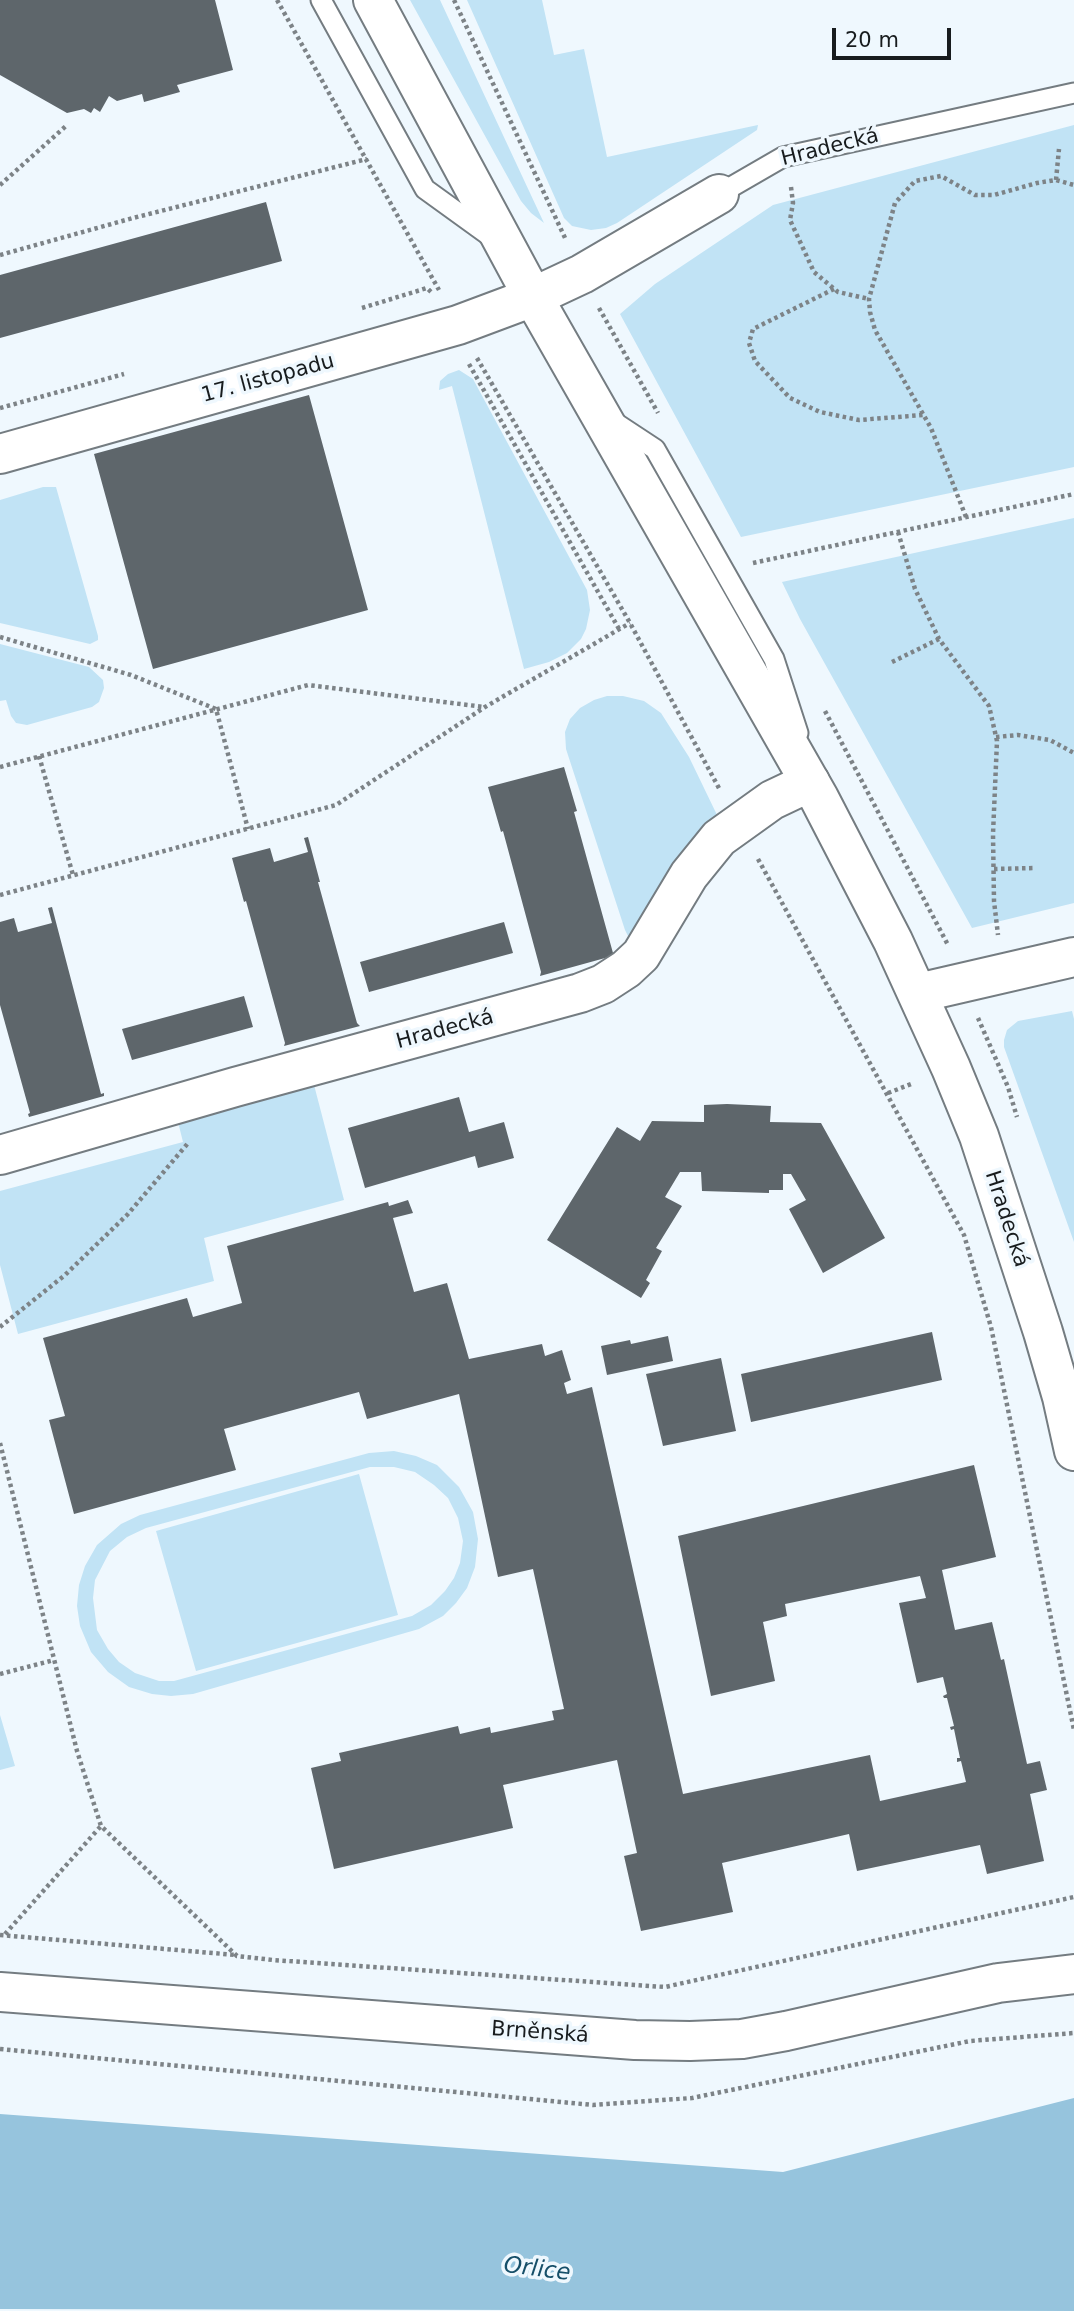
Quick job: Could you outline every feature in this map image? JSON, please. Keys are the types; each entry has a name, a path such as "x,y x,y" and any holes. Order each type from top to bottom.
{"street":[{"name":"Hradecká","path":"363,0 401,55"},
{"name":"Hradecká","path":"373,0 533,297 815,790 918,993 979,1136 1043,1332 1074,1451"},
{"name":"Hradecká","path":"533,297 602,264 719,194"},
{"name":"17. listopadu","path":"0,454 458,325 533,297"},
{"name":"Hradecká","path":"0,1155 219,1091 580,993 603,984 626,970 641,955 697,864 719,838 772,800 815,790"},
{"path":"918,993 1074,957"},
{"name":"Brněnská","path":"0,1992 621,2039 690,2041 741,2039 998,1983 1074,1974"}],"lane":[{"path":"321,0 425,189 507,248"},
{"name":"Hradecká","path":"719,194 783,157 1074,93"}],"path":[{"path":"277,0 458,325 630,623 964,1236 992,1328 1074,1730"},
{"path":"0,185 66,126"},
{"path":"1056,180 1059,149"},
{"path":"0,255 133,218 367,159"},
{"path":"966,517 930,428 875,330 869,299 895,203 915,181 941,176 975,195 994,195 1056,180 1074,185"},
{"path":"779,185 791,182 793,203 790,220 814,272 838,292 869,299"},
{"path":"349,312 427,288 458,325 468,363 619,629"},
{"path":"834,289 753,329 750,343 754,361 790,398 820,412 859,420 923,415"},
{"path":"600,310 610,300"},
{"path":"744,564 1074,494"},
{"path":"898,532 915,589 939,639 989,706 996,737 994,869 999,936"},
{"path":"0,895 336,805 485,707 630,623"},
{"path":"0,637 131,676 216,709"},
{"path":"892,662 939,639"},
{"path":"0,766 308,685 485,707"},
{"path":"216,709 248,829"},
{"path":"825,711 950,948"},
{"path":"996,737 1018,735 1050,740 1074,753"},
{"path":"38,756 73,875"},
{"path":"994,869 1035,868"},
{"path":"0,1327 65,1275 128,1214 191,1140"},
{"path":"0,1443 77,1751 101,1826 237,1955"},
{"path":"0,1674 54,1660"},
{"path":"2,1935 101,1826"},
{"path":"2,1935 273,1960 665,1987 1074,1897"}],"shaded area":[{"path":"410,0 440,0 544,223 521,201"},
{"path":"467,0 542,0 554,55 584,49 607,157 758,125 757,130 617,223 591,230 572,226 564,218"},
{"path":"1074,125 1074,467 741,537 620,314 655,284 773,205"},
{"path":"459,370 473,379 587,590 590,610 581,639 567,653 549,662 524,669 452,386 439,390 440,381"},
{"path":"43,487 56,487 98,636 98,640 90,644 0,623 0,500"},
{"path":"1074,518 1074,903 972,928 782,582"},
{"path":"0,644 89,667 103,680 104,688 99,702 92,707 27,725 16,723 6,700 0,701"},
{"path":"607,696 623,696 644,701 661,713 689,757 718,817 630,940 566,749 565,732 570,719 580,708"},
{"path":"1072,1011 1074,1242 1004,1047 1007,1030 1018,1021"},
{"path":"313,1081 344,1200 204,1238 214,1281 18,1334 0,1265 0,1191 183,1142 177,1118"},
{"path":"394,1451 437,1465 459,1487 473,1512 478,1539 475,1567 467,1588 443,1616 419,1629 193,1694 152,1694 129,1687 108,1672 91,1652 80,1626 77,1606 79,1585 85,1566 97,1545 121,1524 140,1515 369,1453","holes":["370,1467 394,1467 415,1472 434,1485 448,1498 458,1518 463,1541 460,1563 454,1578 431,1605 412,1616 174,1681 159,1681 135,1673 119,1662 108,1649 97,1630 93,1598 95,1580 110,1551 127,1537 146,1528"]},
{"path":"359,1474 398,1615 196,1671 156,1531"},
{"path":"0,1715 15,1766 0,1770"}],"water":[{"name":"Orlice","path":"1074,2098 1074,2311 0,2309 0,2114 783,2172"}],"building":[{"path":"0,0 215,0 233,70 177,85 180,92 144,102 142,94 117,101 109,96 100,112 94,108 91,113 84,109 67,113 0,75"},
{"path":"266,202 282,261 0,338 0,275"},
{"path":"309,395 368,610 153,669 94,454"},
{"path":"564,767 613,953 616,955 540,976 503,831 501,832 488,787"},
{"path":"308,837 318,882 360,1026 284,1046 232,858 270,848 274,862 308,852 304,838"},
{"path":"52,907 101,1094 104,1093 104,1096 29,1117 0,1005 0,922 14,918 18,932 52,923 48,908"},
{"path":"504,922 513,953 369,992 360,962"},
{"path":"244,996 253,1027 132,1060 122,1029"},
{"path":"459,1097 469,1132 504,1122 514,1158 478,1168 475,1156 365,1188 348,1128"},
{"path":"704,1105 771,1106 770,1122 821,1123 885,1238 823,1273 789,1209 806,1200 791,1174 783,1174 783,1190 769,1190 769,1193 702,1191 701,1172 680,1172 665,1197 682,1206 656,1248 662,1251 646,1280 650,1283 641,1298 547,1240 617,1127 640,1141 652,1121 704,1122"},
{"path":"408,1200 413,1213 393,1218 414,1292 447,1283 469,1359 542,1344 545,1356 562,1350 571,1380 564,1383 567,1394 592,1387 683,1794 870,1755 880,1801 966,1782 961,1761 957,1762 957,1758 960,1758 954,1729 951,1730 950,1727 954,1726 947,1698 943,1696 947,1694 943,1677 917,1683 899,1603 926,1598 920,1576 785,1604 787,1616 763,1622 775,1681 711,1696 678,1536 974,1465 996,1557 942,1570 955,1630 992,1622 1001,1660 1004,1659 1027,1764 1040,1761 1047,1790 1030,1794 1044,1861 987,1874 980,1845 857,1871 849,1834 722,1863 733,1912 641,1931 624,1856 637,1853 617,1760 503,1785 513,1828 334,1869 311,1768 341,1761 339,1753 458,1726 460,1734 490,1727 491,1733 554,1720 552,1711 564,1709 533,1569 498,1577 459,1394 367,1419 359,1392 224,1429 236,1470 74,1514 49,1420 65,1416 43,1338 187,1298 193,1317 242,1303 227,1246 388,1202 389,1206"},
{"path":"932,1332 942,1380 751,1422 741,1374"},
{"path":"668,1336 673,1361 607,1375 601,1346 630,1340 631,1344"},
{"path":"721,1358 736,1431 663,1446 646,1374"}]}
